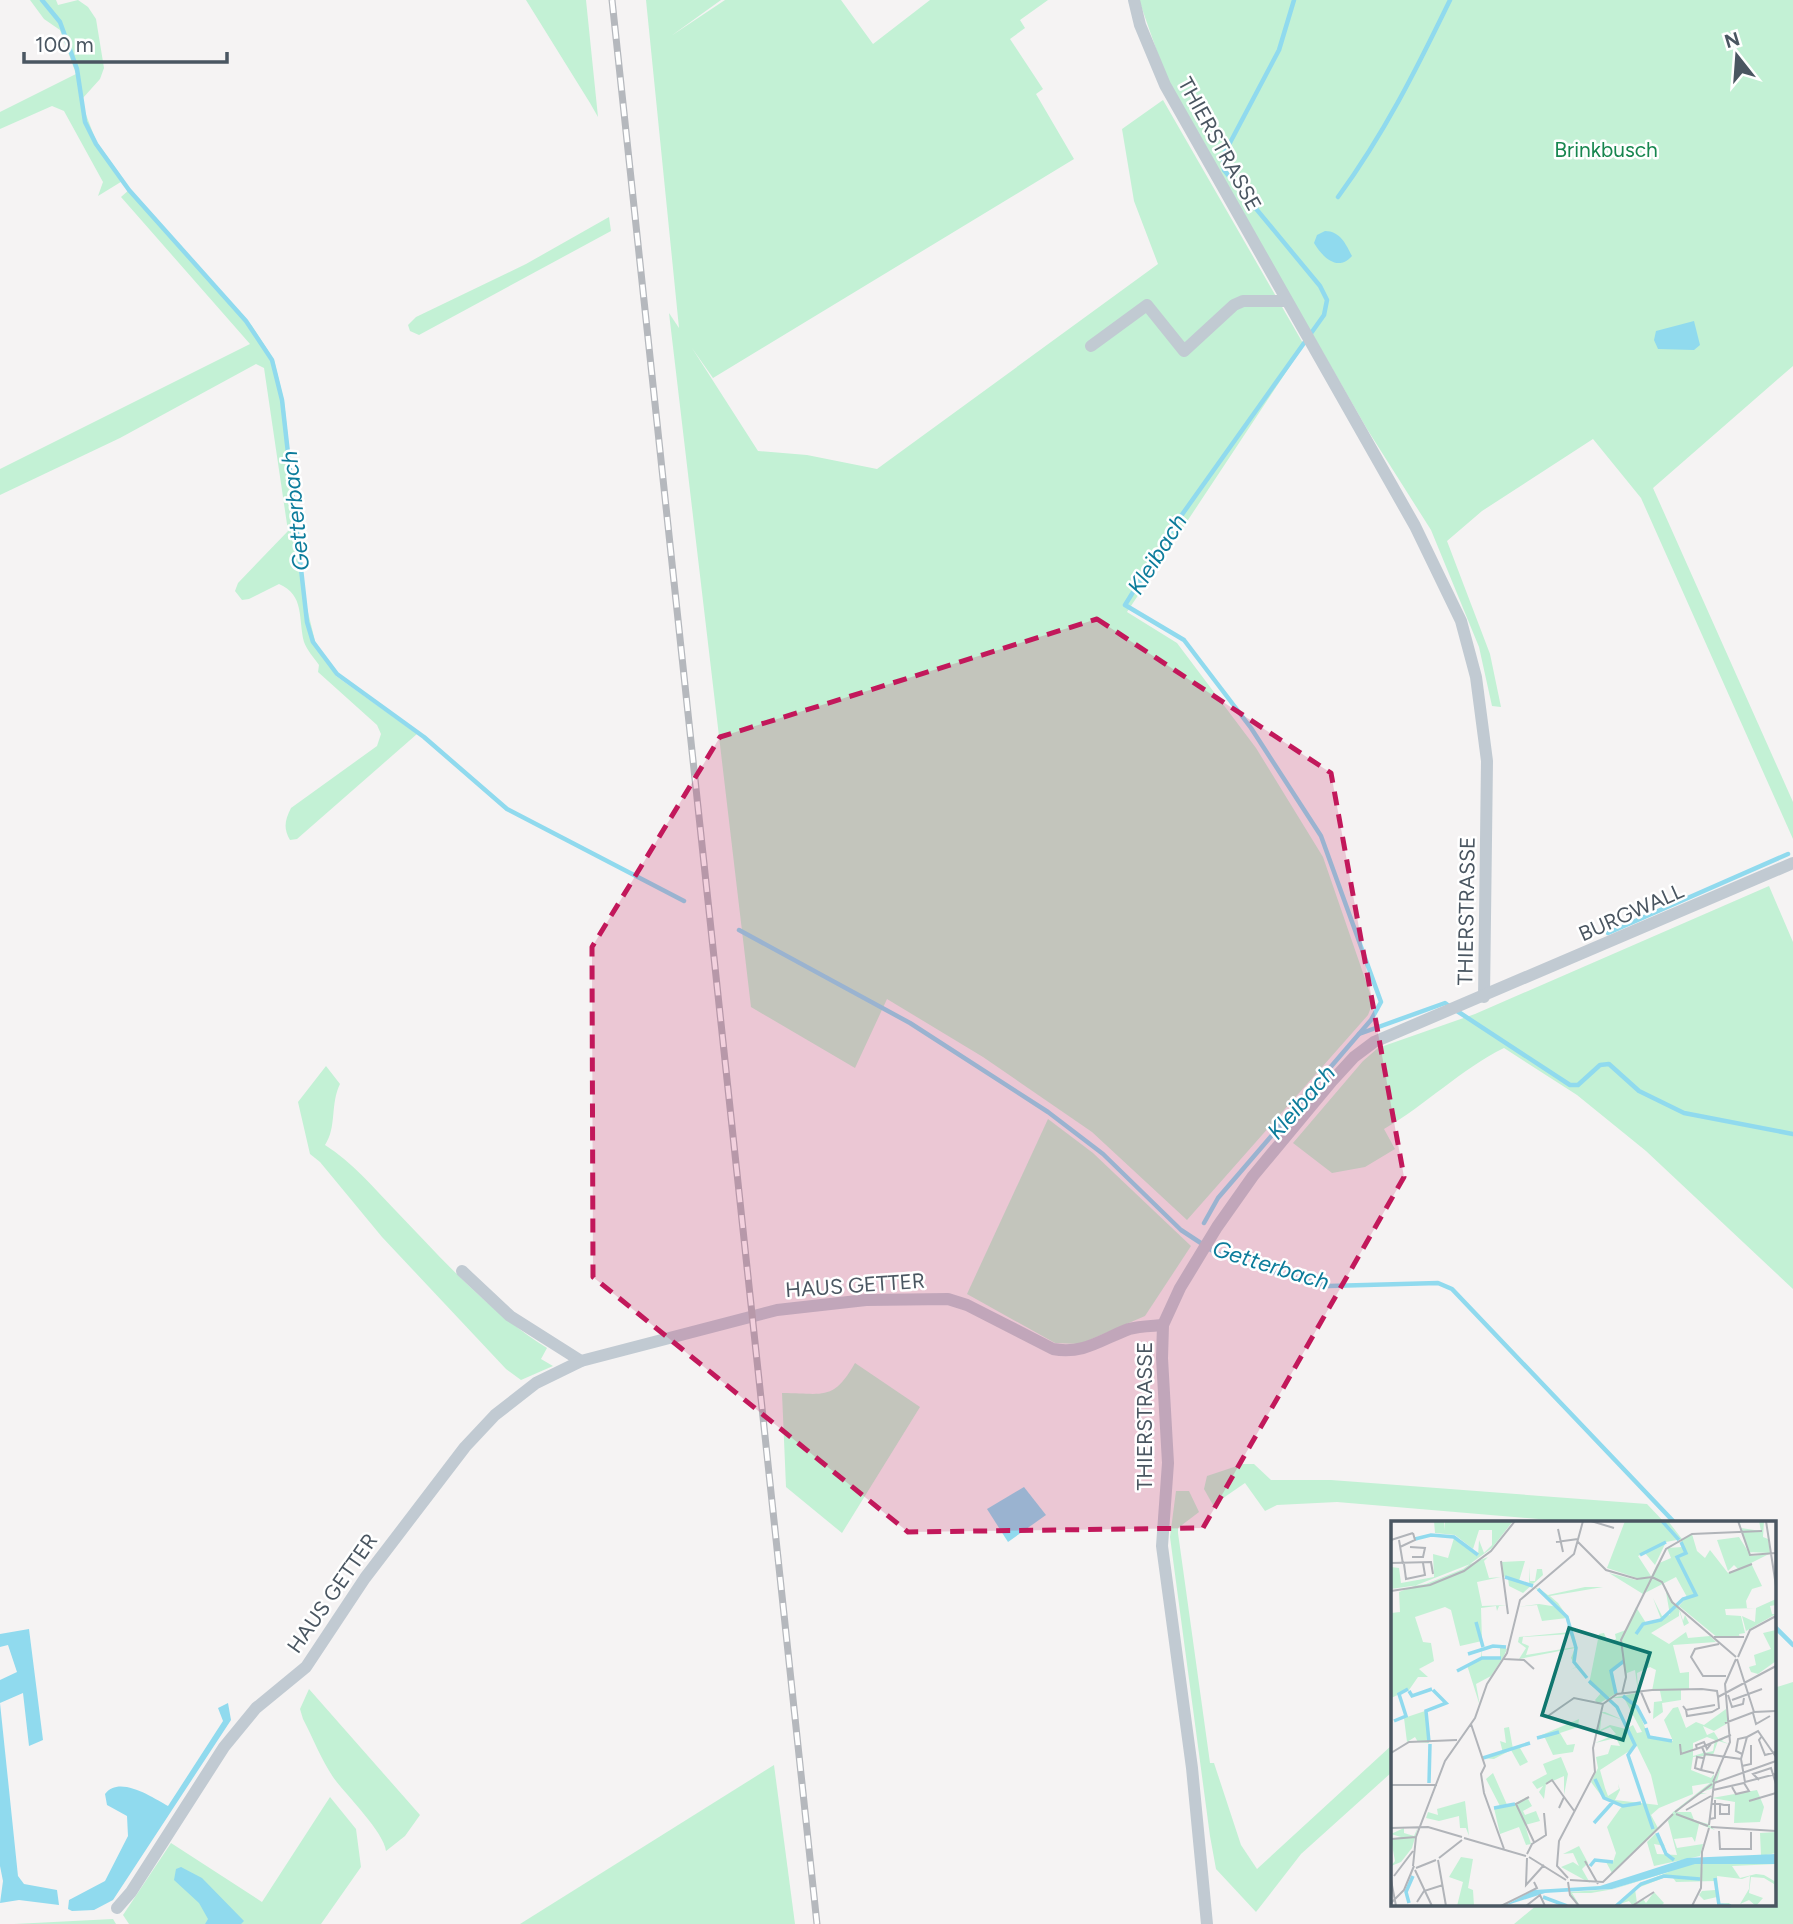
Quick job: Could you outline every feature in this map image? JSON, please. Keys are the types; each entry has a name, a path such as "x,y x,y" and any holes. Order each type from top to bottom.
{"street":[{"name":"THIERSTRASSE","path":"1134,0 1140,25 1165,85 1446,585 1470,649 1483,716 1487,761 1484,997 1374,1042 1354,1057 1253,1176 1212,1235 1163,1325 1162,1358 1168,1463 1162,1546 1192,1768 1207,1924"},
{"path":"1091,346 1147,305 1184,351 1234,305 1243,302 1286,301"},
{"name":"BURGWALL","path":"1484,997 1793,863"},
{"path":"462,1271 510,1316 581,1361"},
{"name":"HAUS GETTER","path":"117,1908 151,1863 224,1747 256,1708 306,1667 366,1578 465,1447 518,1396 581,1361 777,1310 866,1300 948,1300 967,1305 1053,1349 1064,1351 1091,1346 1131,1328 1163,1325"}],"highlighted area":[{"path":"1097,619 1331,773 1404,1177 1203,1528 908,1532 593,1277 592,947 720,737"}],"green space":[{"path":"30,0 56,0 58,5 78,0 88,7 96,19 104,68 100,79 82,99 82,104 96,141 124,180 98,196 103,182 64,111 52,106 0,129 0,112 76,74 60,30 44,19"},
{"path":"526,0 586,0 598,117 590,103"},
{"path":"646,0 721,0 671,36 725,0 841,0 873,44 930,0 1048,0 1020,20 1025,28 1010,39 1043,89 1036,94 1074,159 713,378 692,348 758,451 807,455 877,469 1158,264 1134,201 1122,129 1163,100 1304,345 1127,612 1177,643 1256,748 1323,857 1373,1002 1368,1015 1187,1220 1092,1132 983,1057 887,999 855,1068 751,1007 669,313 679,328"},
{"name":"Brinkbusch","path":"1139,0 1793,0 1793,366 1653,488 1793,802 1793,839 1641,498 1593,439 1482,511 1447,541 1490,654 1501,707 1492,706 1479,647 1431,530 1367,429 1168,83"},
{"path":"130,189 252,326 274,360 284,401 306,604 315,641 336,676 417,734 297,839 290,840 286,832 286,820 291,808 377,746 381,734 377,725 318,672 319,665 304,642 299,608 293,594 279,584 249,599 242,600 235,591 238,583 288,531 264,368 256,364 120,438 0,495 0,469 250,344 121,197"},
{"path":"609,217 611,231 419,335 410,331 408,325 416,317 526,264"},
{"path":"1769,886 1793,942 1793,1289 1646,1151 1577,1095 1504,1048 1473,1066 1384,1129 1395,1149 1365,1167 1332,1173 1293,1143 1363,1061 1378,1048 1475,1014"},
{"path":"326,1066 340,1084 331,1131 325,1145 362,1176 486,1302 547,1348 541,1359 553,1366 521,1380 506,1369 382,1237 320,1162 310,1154 298,1102"},
{"path":"1048,1119 1093,1153 1191,1246 1145,1316 1080,1344 1055,1343 967,1294"},
{"path":"855,1363 920,1407 842,1533 786,1487 782,1393 826,1393 840,1384"},
{"path":"1243,1464 1254,1464 1271,1480 1331,1480 1647,1504 1663,1521 1561,1521 1337,1502 1277,1505 1265,1511 1245,1483 1213,1505 1204,1489 1207,1476"},
{"path":"1176,1491 1189,1491 1199,1512 1178,1528 1178,1533 1210,1763 1214,1763 1241,1845 1257,1869 1391,1746 1391,1773 1301,1854 1256,1912 1216,1869 1170,1537"},
{"path":"1793,1682 1793,1924 1514,1924 1536,1906 1776,1906 1776,1687"},
{"path":"309,1689 420,1815 405,1836 386,1851 372,1824 333,1777 303,1719 300,1709"},
{"path":"774,1765 795,1924 520,1924"},
{"path":"330,1797 356,1829 361,1867 321,1924 129,1924 123,1915 171,1843 262,1902"},
{"path":"113,1919 116,1924 14,1924"}],"water":[{"path":"1325,231 1335,233 1345,243 1352,256 1347,261 1336,263 1322,254 1314,243 1317,235"},
{"path":"1694,321 1700,345 1694,350 1658,349 1654,340 1656,331"},
{"path":"1024,1487 1046,1515 1008,1542 987,1509"},
{"path":"29,1629 43,1740 29,1746 23,1693 0,1703 0,1680 17,1672 8,1645 0,1647 0,1634"},
{"path":"0,1703 18,1876 24,1884 57,1890 59,1905 19,1900 0,1903 3,1881 0,1866"},
{"path":"228,1703 231,1720 113,1900 94,1910 68,1909 69,1900 105,1881 128,1836 127,1816 107,1805 105,1794 111,1789 127,1787 145,1793 168,1806 223,1721 218,1708"},
{"path":"181,1867 202,1878 244,1921 241,1924 205,1924 208,1919 199,1903 174,1880 176,1869"}],"waterway":[{"name":"Getterbach","path":"42,0 60,22 77,69 85,122 96,144 129,190 246,321 272,360 282,400 307,622 313,642 337,674 424,737 507,809 684,901"},
{"name":"Kleibach","path":"1204,1223 1218,1198 1371,1020 1381,1002 1321,836 1251,728 1184,640 1125,605 1176,523 1324,315 1327,300 1320,286 1224,170 1223,156 1279,50 1294,0"},
{"path":"1338,197 1385,125 1450,0"},
{"path":"1608,933 1788,854"},
{"name":"Getterbach","path":"739,930 910,1023 1048,1112 1103,1154 1181,1230 1216,1253 1267,1271 1329,1286 1438,1283 1452,1289 1673,1521"},
{"path":"1359,1034 1445,1003 1449,1006"},
{"path":"1457,1011 1570,1085 1578,1085 1600,1065 1609,1064 1639,1091 1684,1113 1793,1134"},
{"name":"Getterbach","path":"1776,1628 1793,1645"}],"railway":[{"path":"612,0 817,1924"}]}
